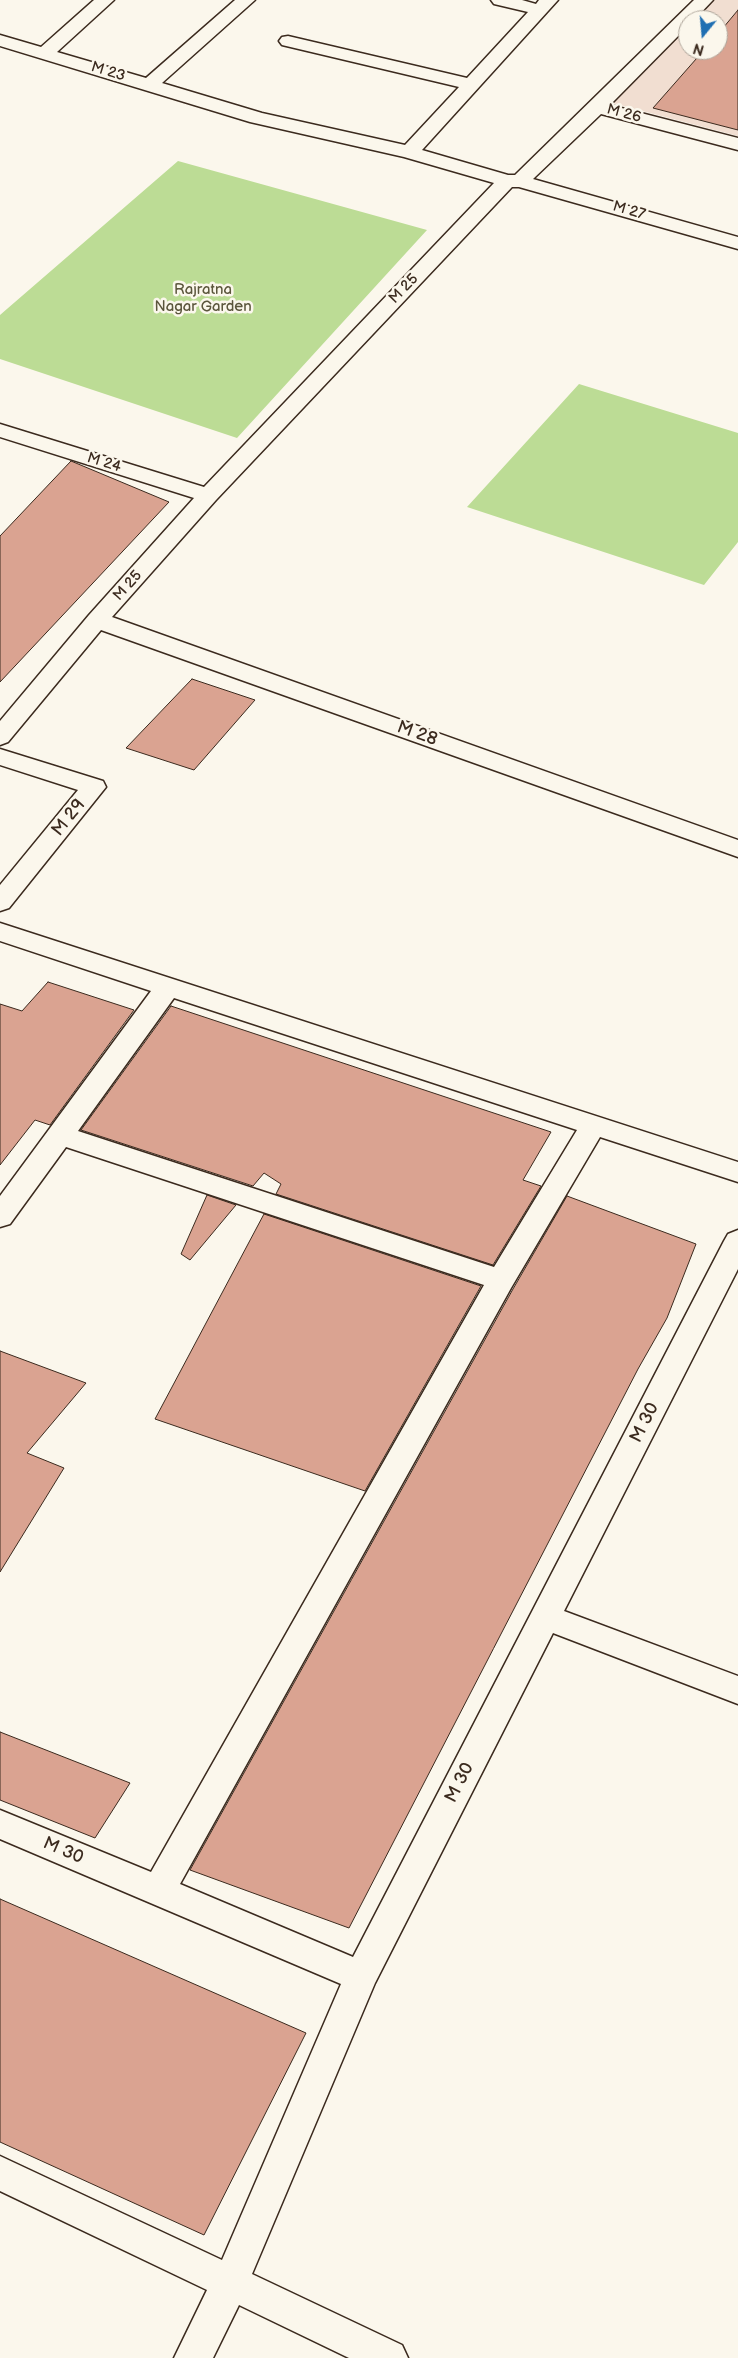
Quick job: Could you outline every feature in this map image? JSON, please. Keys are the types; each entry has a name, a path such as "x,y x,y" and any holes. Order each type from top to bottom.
{"street":[{"path":"45,53 105,0"},
{"path":"150,84 246,0"},
{"path":"500,0 544,5"},
{"path":"596,107 704,0"},
{"path":"513,181 409,152 544,5"},
{"name":"M 23","path":"0,40 257,118 409,152"},
{"path":"288,40 470,84"},
{"name":"M 26","path":"513,181 596,107 738,144"},
{"name":"M 27","path":"513,181 738,243"},
{"name":"M 25","path":"97,620 208,495 513,181"},
{"name":"M 24","path":"0,430 208,495"},
{"path":"0,737 97,620"},
{"name":"M 28","path":"97,620 738,849"},
{"name":"M 29","path":"0,757 94,787 0,902"},
{"path":"0,932 738,1172"},
{"path":"0,1217 168,987"},
{"path":"158,1891 501,1280 594,1125"},
{"path":"60,1135 501,1280"},
{"name":"M 30","path":"0,1824 361,1976 738,1241"},
{"path":"546,1616 738,1690"},
{"path":"193,2358 231,2282 361,1976"},
{"path":"0,2174 390,2358"}],"shaded area":[{"path":"708,0 738,0 738,136 612,103 678,32 678,60 728,60 728,10 698,10"}],"green space":[{"name":"Rajratna Nagar Garden","path":"178,161 427,230 237,438 0,359 0,315"},
{"path":"579,384 738,433 738,542 704,585 467,507"}],"building":[{"path":"738,10 738,130 653,108 695,60 728,60 728,22"},
{"path":"71,461 169,502 0,682 0,536"},
{"path":"192,679 255,700 194,770 126,748"},
{"path":"48,982 134,1010 50,1125 35,1120 0,1165 0,1004 22,1011"},
{"path":"171,1006 551,1132 523,1180 541,1186 493,1265 276,1194 281,1184 264,1173 253,1186 81,1130"},
{"path":"207,1195 236,1205 190,1260 181,1254"},
{"path":"567,1196 696,1244 667,1318 638,1369 349,1928 190,1870 513,1289"},
{"path":"264,1214 481,1286 365,1491 155,1419"},
{"path":"0,1351 86,1383 27,1453 64,1468 0,1572"},
{"path":"0,1732 130,1783 95,1838 0,1800"},
{"path":"0,1899 306,2033 204,2235 0,2142"}]}
